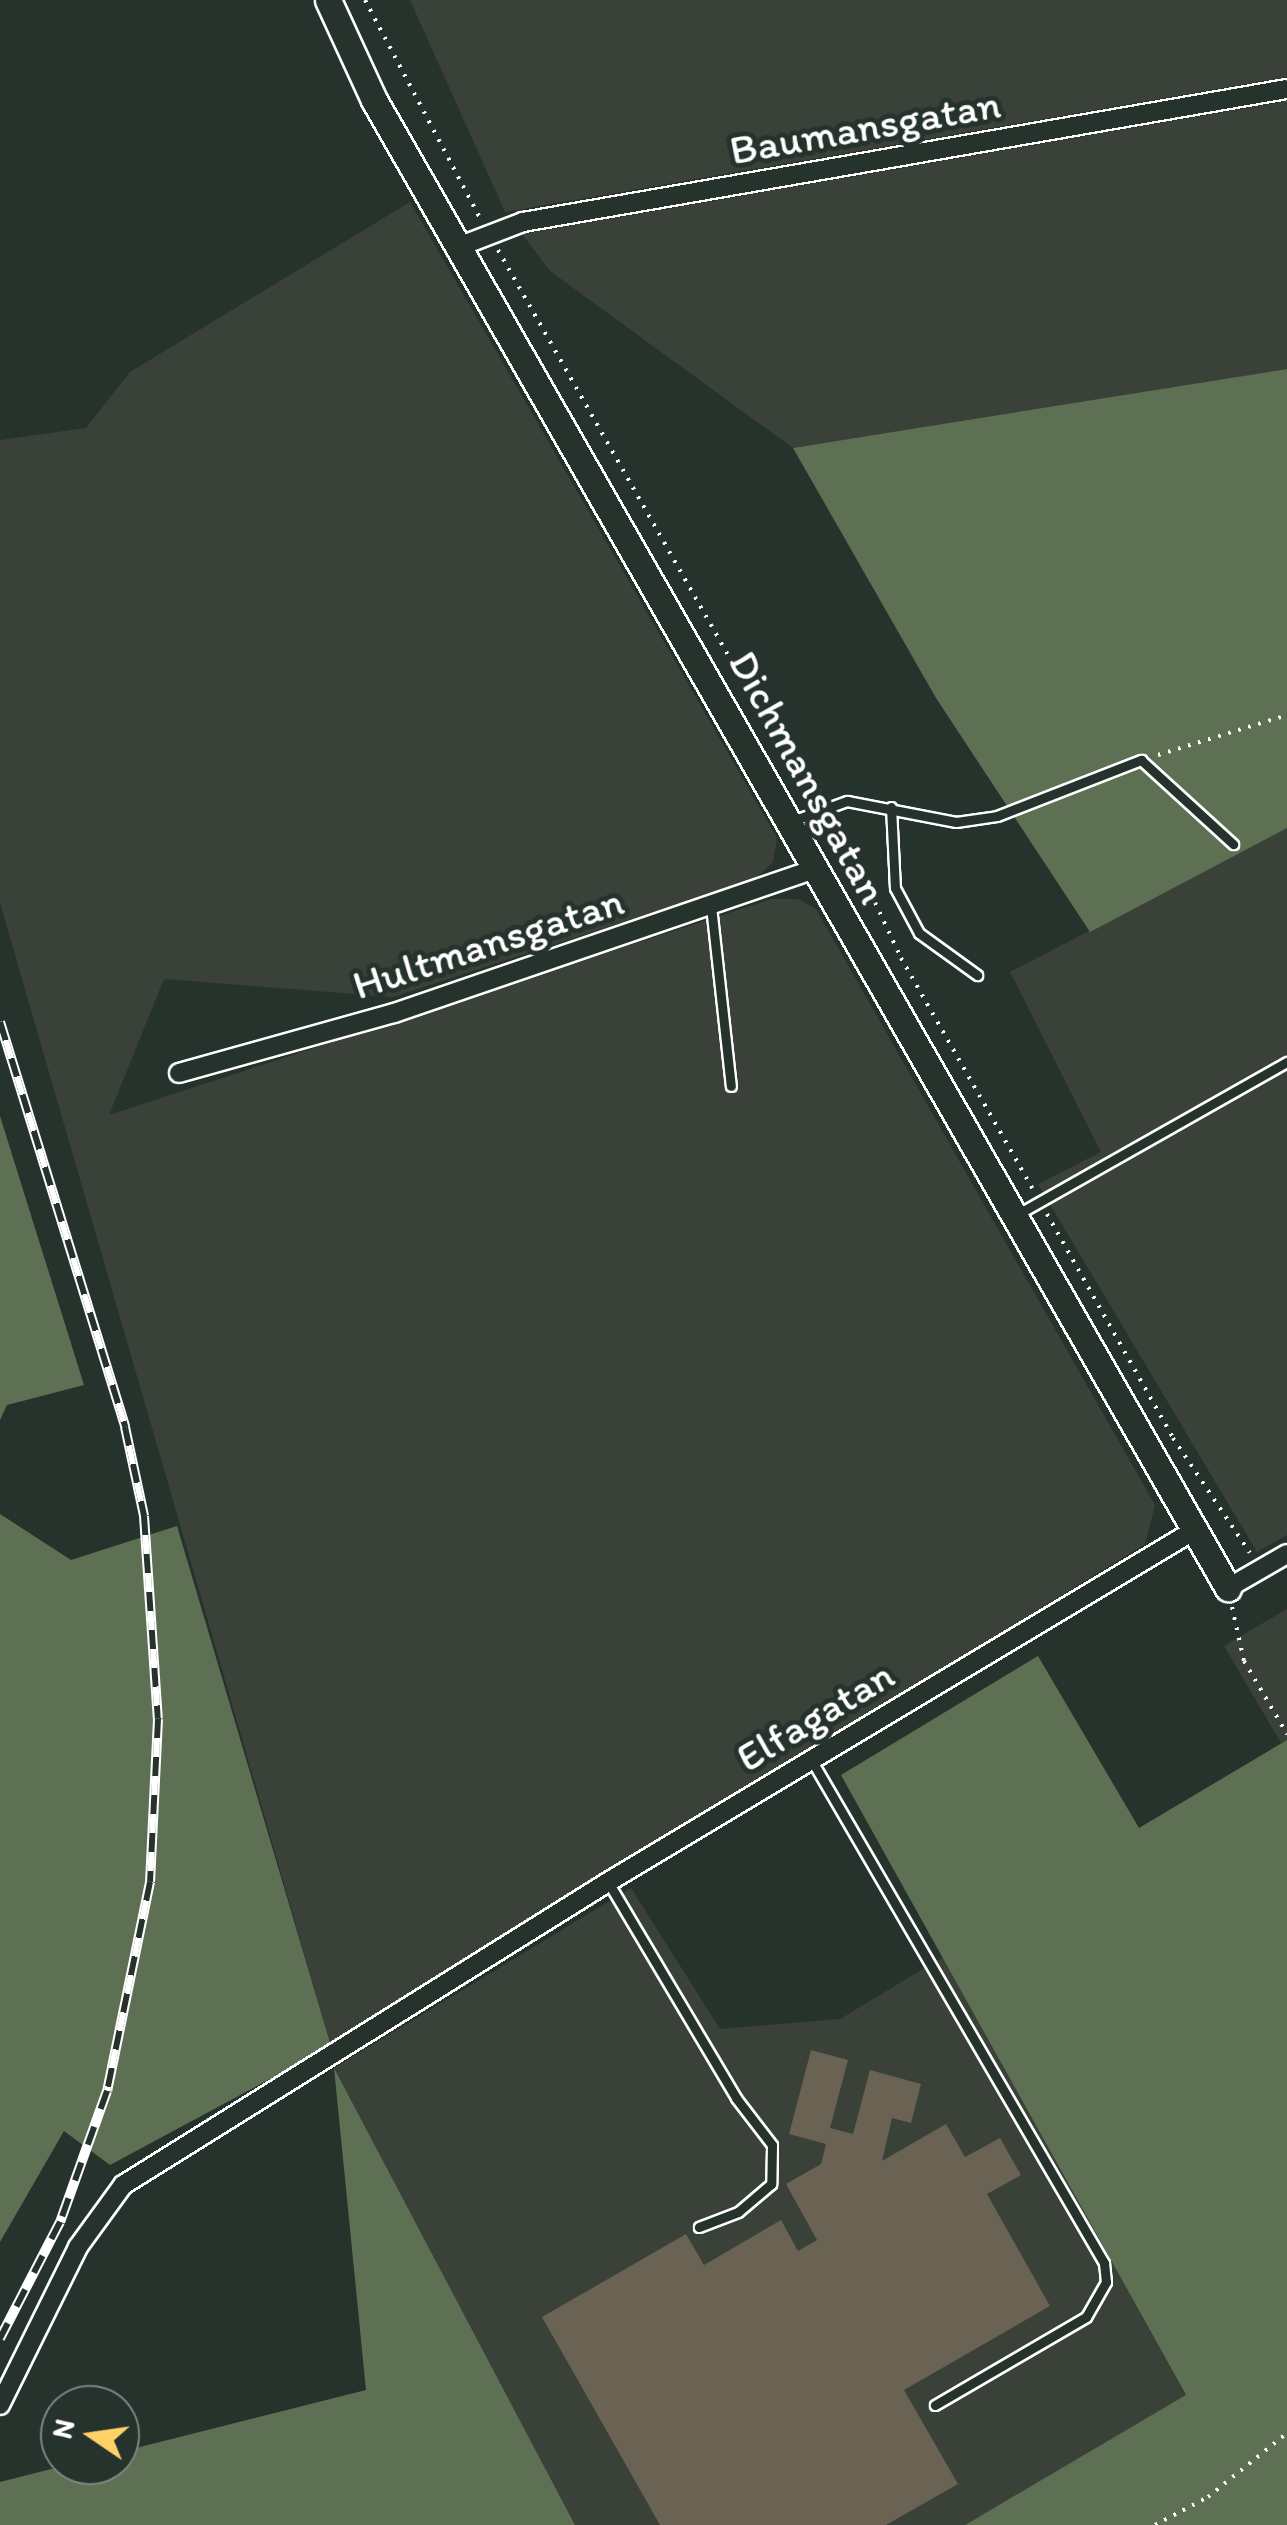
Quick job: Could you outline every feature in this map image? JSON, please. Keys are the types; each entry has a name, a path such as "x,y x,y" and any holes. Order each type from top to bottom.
{"street":[{"name":"Dichmansgatan","path":"328,0 374,100 790,822 1011,1218 1228,1588"},
{"name":"Baumansgatan","path":"458,247 523,222 1287,89"},
{"name":"Hultmansgatan","path":"179,1073 394,1013 814,869"},
{"name":"Elfagatan","path":"0,2405 78,2247 123,2184 608,1882 1193,1531"},
{"path":"1228,1588 1287,1554"}],"lane":[{"path":"790,822 847,801 956,822 997,816 1140,760 1233,844"},
{"path":"892,807 895,888 919,933 977,975"},
{"path":"711,906 731,1086"},
{"path":"1011,1218 1287,1062"},
{"path":"810,1759 1104,2264 1106,2282 1086,2318 935,2405"},
{"path":"608,1882 736,2098 772,2145 771,2184 738,2212 700,2227"}],"path":[{"path":"365,0 489,235 730,659 830,807 901,958 1173,1438 1260,1570"},
{"path":"1140,760 1287,715"},
{"path":"1228,1588 1244,1661 1287,1734"},
{"path":"1155,2525 1208,2498 1287,2433"}],"shaded area":[{"path":"410,0 1287,0 1287,77 505,212"},
{"path":"1287,101 1287,369 1215,382 793,448 550,271 522,234"},
{"path":"410,202 777,838 773,862 755,879 393,997 164,979 109,1115 772,899 798,899 816,909 1155,1505 1145,1544 331,2046 0,903 0,440 86,428 130,372"},
{"path":"1287,828 1287,1535 1257,1552 1038,1184 1101,1152 1010,972"},
{"path":"1287,1609 1287,1740 1281,1743 1224,1646"},
{"path":"631,1888 720,2029 840,2019 943,1957 1186,2396 965,2525 575,2525 334,2068"}],"green space":[{"path":"1287,369 1287,828 1090,932 936,698 793,448"},
{"path":"0,1116 84,1385 7,1405 0,1420"},
{"path":"0,1514 71,1560 177,1526 331,2046 110,2165 64,2131 0,2242"},
{"path":"1038,1656 1139,1828 1287,1740 1287,2525 965,2525 1186,2395 841,1775"},
{"path":"334,2068 575,2525 0,2525 0,2482 40,2472 40,2485 140,2485 140,2447 366,2390"}],"building":[{"path":"811,2050 848,2060 830,2128 853,2134 870,2070 921,2084 911,2123 892,2118 882,2161 946,2124 965,2157 1000,2138 1021,2175 987,2194 1050,2306 904,2390 958,2484 886,2525 660,2525 542,2317 686,2234 704,2265 781,2220 798,2251 817,2240 786,2184 821,2164 826,2144 789,2134"}],"railway":[{"path":"0,1022 125,1427 144,1516 158,1719 150,1882 107,2091 60,2222 0,2338"}]}
